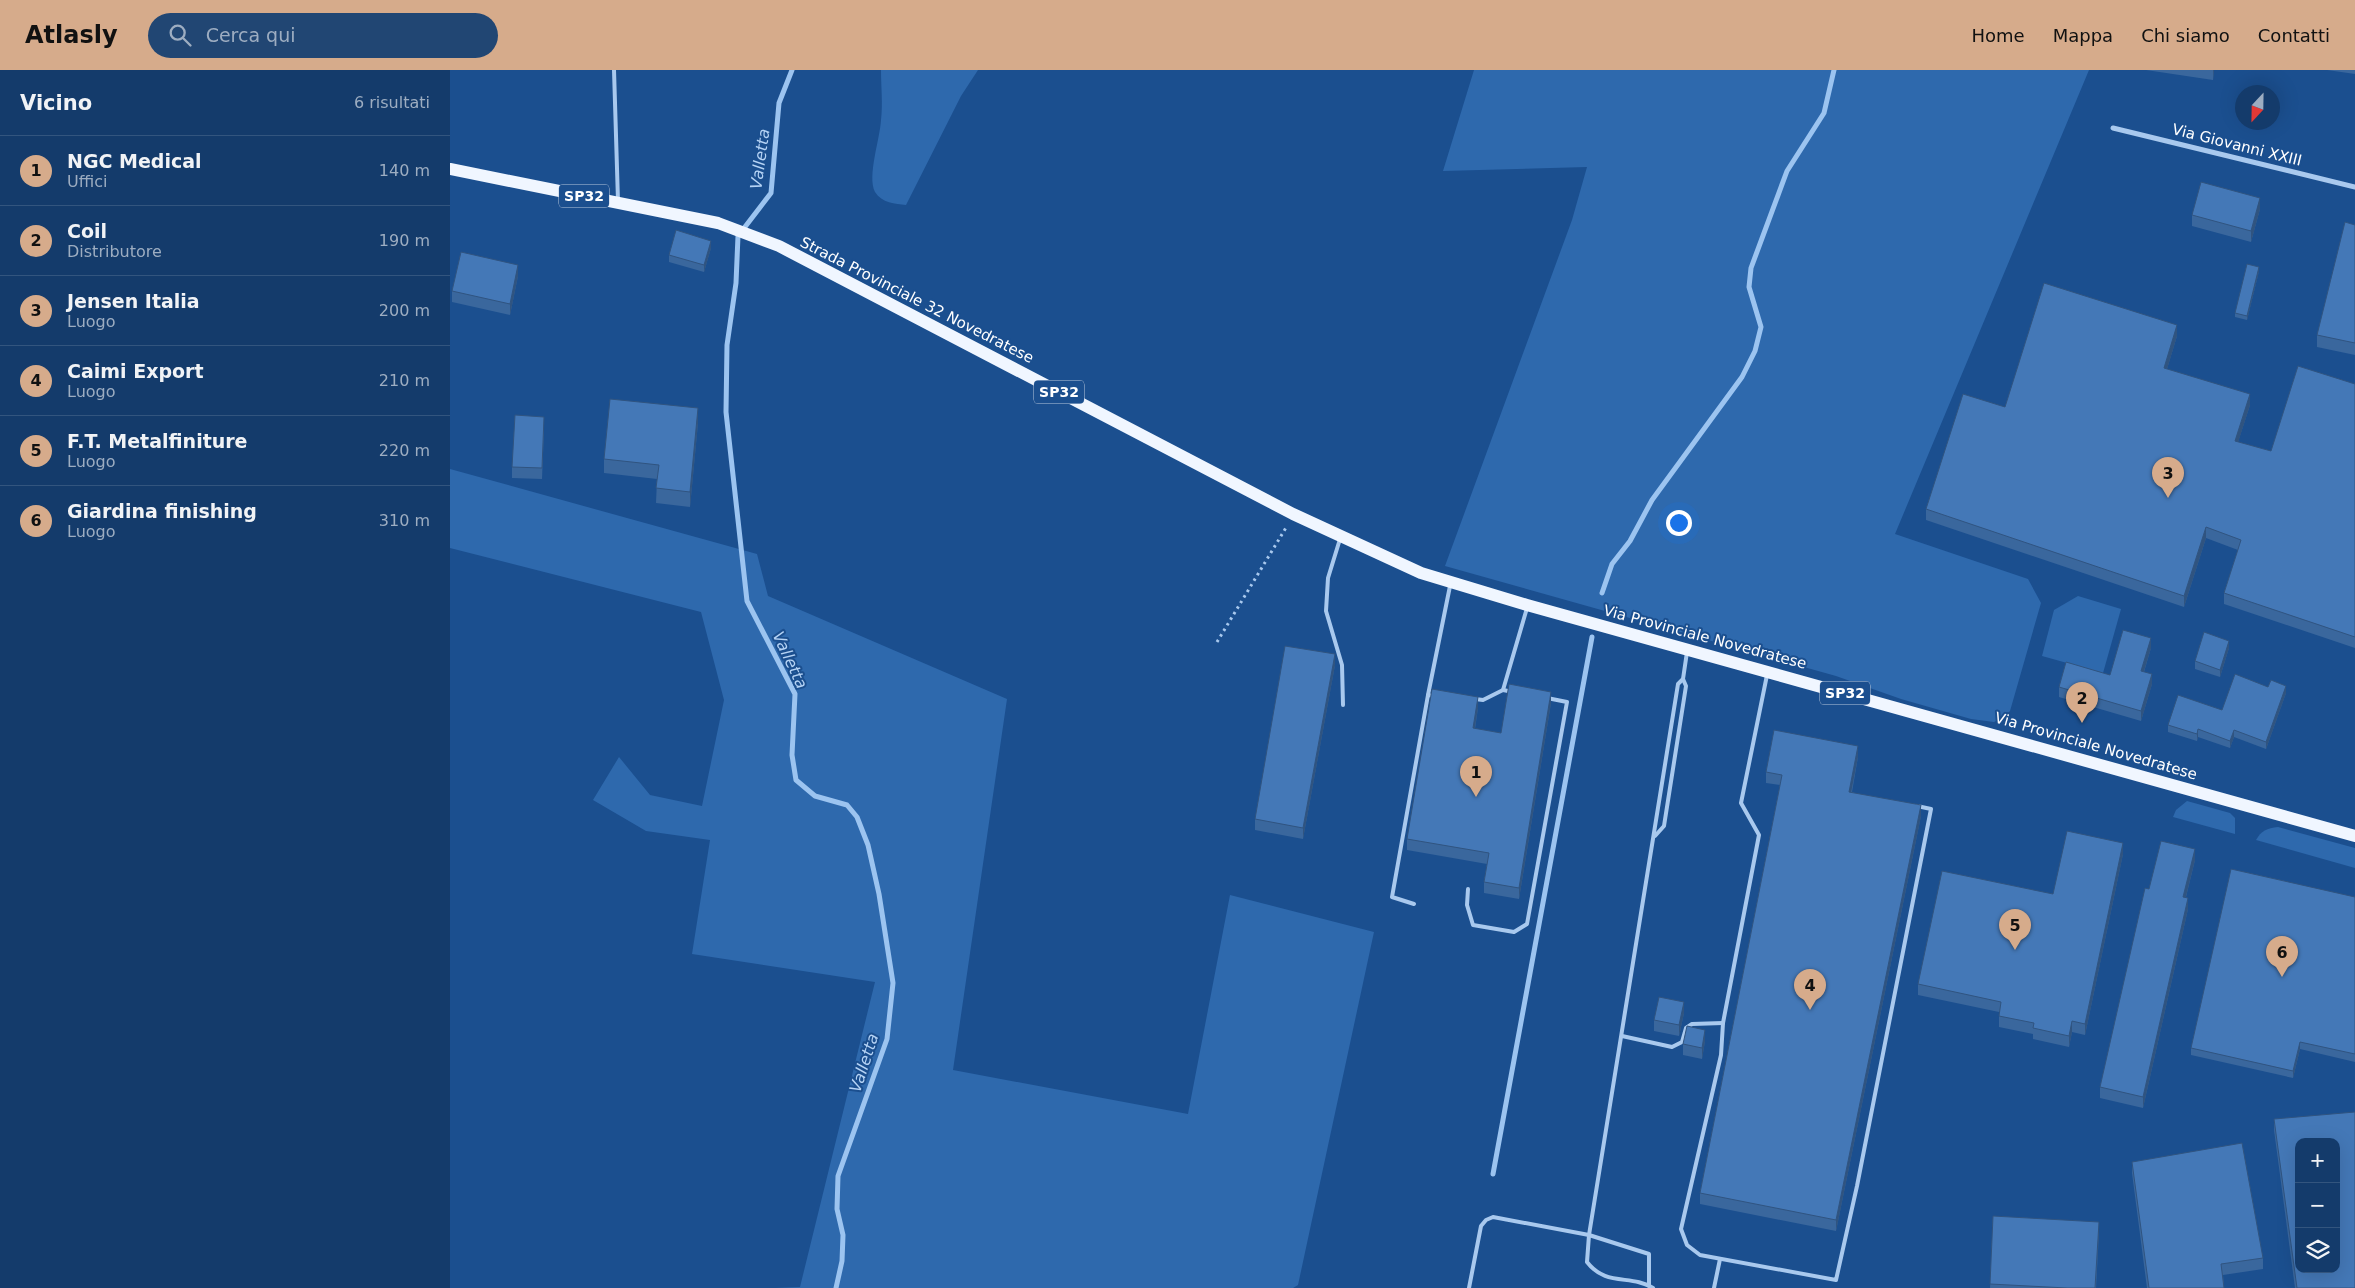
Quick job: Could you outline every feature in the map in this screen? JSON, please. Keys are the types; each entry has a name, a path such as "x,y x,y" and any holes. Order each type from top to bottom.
{"main road":[{"name":"Strada Provinciale 32 Novedratese","path":"450,169 718,223 779,246 1293,514 1341,537"},
{"name":"Via Provinciale Novedratese","path":"1341,537 1421,573 1527,605 2355,836"}],"street":[{"name":"Via Giovanni XXIII","path":"2113,128 2355,188"}],"lane":[{"path":"614,70 618,203"},
{"path":"1341,537 1328,578 1326,611 1342,665 1343,705"},
{"path":"1414,904 1392,897 1428,695 1451,582"},
{"path":"1503,690 1527,605"},
{"path":"1655,836 1664,826 1686,686 1683,679 1688,649"},
{"path":"1768,672 1741,803 1759,835 1723,1023 1721,1054 1681,1229 1687,1245 1700,1255 1836,1280 1857,1186 1931,809 1914,806"},
{"path":"1469,1288 1481,1226 1486,1220 1493,1217 1589,1235 1649,1254 1651,1287 1594,1272 1587,1262 1589,1235 1655,836 1678,684 1683,679"},
{"path":"1465,698 1483,700 1503,690 1521,693"},
{"path":"1428,695 1446,697"},
{"path":"1468,889 1467,905 1473,925 1514,932 1526,924 1567,702 1540,697"},
{"path":"1622,1036 1672,1047 1682,1042 1686,1028 1692,1024 1723,1023"},
{"path":"1714,1288 1720,1259"}],"path":[{"path":"1217,642 1279,542 1293,514"}],"shaded area":[{"path":"881,70 978,70 961,96 906,205 881,199 875,192 873,185 873,167 882,114"},
{"path":"1474,70 2089,70 1895,534 2028,579 2041,603 2010,711 2002,718 1994,722 1971,719 1901,699 1836,676 1445,566 1572,220 1587,167 1443,171"},
{"path":"450,469 757,554 768,596 1007,699 953,1070 1188,1114 1230,895 1374,932 1298,1285 1293,1288 775,1288 800,1287 875,982 692,954 710,840 646,831 593,800 619,757 650,795 702,806 724,700 701,612 450,548"},
{"path":"2078,596 2121,609 2103,673 2042,656 2054,610"},
{"path":"2187,801 2230,813 2235,818 2235,834 2173,817 2176,810"},
{"path":"2278,827 2355,848 2355,868 2256,840 2265,830"}],"building":[{"path":"2201,182 2260,198 2251,231 2192,215"},
{"path":"2345,222 2355,225 2355,343 2317,335"},
{"path":"676,230 711,241 704,265 669,255"},
{"path":"461,252 518,265 510,304 452,291"},
{"path":"2247,264 2259,267 2247,316 2235,313"},
{"path":"2044,283 2177,325 2164,368 2250,394 2235,441 2271,451 2298,366 2355,384 2355,637 2224,593 2241,540 2206,527 2184,596 1926,509 1963,394 2005,407"},
{"path":"610,399 698,408 690,492 656,488 659,465 604,459"},
{"path":"515,415 544,417 542,468 512,467"},
{"path":"2123,630 2151,638 2141,671 2152,674 2141,711 2059,687 2066,662 2110,675"},
{"path":"2204,632 2229,641 2220,670 2195,661"},
{"path":"1285,646 1335,654 1303,828 1255,819"},
{"path":"2235,674 2268,687 2271,680 2286,686 2266,742 2234,730 2230,741 2198,729 2197,734 2168,725 2178,695 2222,710"},
{"path":"1509,684 1551,692 1519,888 1484,882 1489,853 1407,839 1432,689 1478,697 1473,728 1501,733"},
{"path":"1774,730 1858,746 1849,792 1921,805 1836,1220 1700,1193 1782,775 1766,772"},
{"path":"2067,831 2123,843 2085,1024 2072,1021 2069,1036 2033,1028 2034,1023 1999,1016 2001,1002 1918,984 1942,871 2053,894"},
{"path":"2161,841 2195,849 2183,897 2188,898 2143,1097 2100,1087 2145,888 2149,889"},
{"path":"2231,869 2355,897 2355,1054 2300,1042 2293,1071 2191,1048"},
{"path":"1659,997 1684,1002 1679,1025 1654,1020"},
{"path":"1687,1026 1705,1030 1702,1048 1683,1044"},
{"path":"2355,1112 2355,1288 2297,1288 2274,1119"},
{"path":"2242,1143 2263,1258 2221,1264 2224,1288 2149,1288 2132,1162"},
{"path":"1993,1216 2099,1222 2095,1288 1990,1284"}],"waterway":[{"name":"Valletta","path":"792,70 779,103 771,193 738,236 736,283 727,345 726,412 747,601 795,694 792,755 796,780 815,796 847,805 857,817 868,845 879,894 893,983 887,1039 838,1176 837,1209 843,1235 842,1261 836,1288"},
{"path":"1602,593 1612,564 1630,541 1652,500 1742,377 1755,351 1761,327 1749,287 1751,268 1787,171 1824,113 1834,70"},
{"path":"1493,1174 1592,637"}],"place":[{"name":"Jensen Italia","path":"2168,498"},
{"name":"Coil","path":"2082,723"},
{"name":"NGC Medical","path":"1476,797"},
{"name":"F.T. Metalfiniture","path":"2015,950"},
{"name":"Giardina finishing","path":"2282,977"},
{"name":"Caimi Export","path":"1810,1010"}]}
